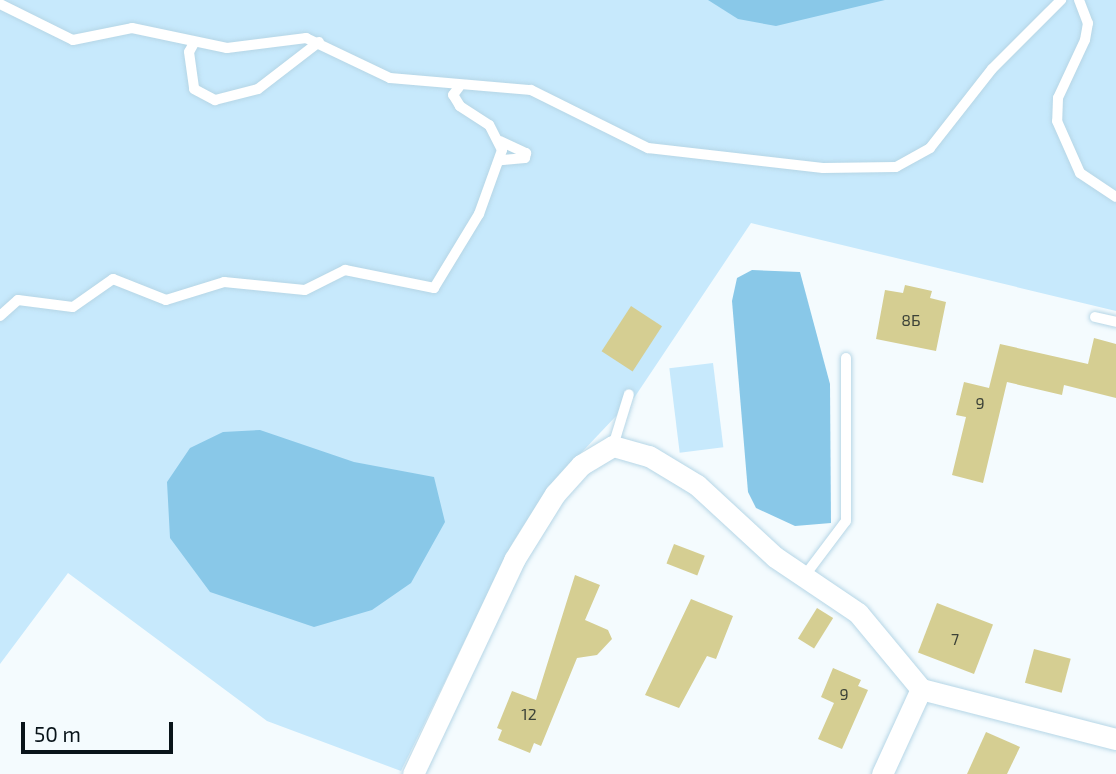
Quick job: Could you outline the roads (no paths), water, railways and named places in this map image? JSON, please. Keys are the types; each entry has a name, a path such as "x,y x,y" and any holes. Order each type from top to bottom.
{"street":[{"path":"413,774 514,560 564,485 600,450 613,446 649,456 697,485 775,557 806,575 858,612 921,690 1116,738"},
{"path":"882,774 921,690"}],"lane":[{"path":"0,4 5,15 73,40 132,28 227,48 290,36 319,42 376,74 458,87 531,90 648,148 822,168 896,167 930,148 992,69 1061,0"},
{"path":"1079,0 1088,23 1085,40 1058,98 1057,121 1080,173 1116,197"},
{"path":"194,43 189,52 194,89 215,100 258,89 319,42"},
{"path":"458,87 453,95 460,106 489,125 500,141 526,153 500,160"},
{"path":"0,316 18,300 73,307 113,279 166,300 224,282 305,290 345,270 426,291 445,279 500,160 500,141"},
{"path":"1095,317 1116,322"},
{"path":"806,575 846,522 846,359"},
{"path":"613,446 629,394"}],"water":[{"path":"708,0 885,0 776,26 738,19"},
{"path":"752,270 800,272 830,384 831,523 795,526 756,508 748,492 732,301 737,278"},
{"path":"260,430 354,462 434,477 445,522 411,583 372,610 314,627 210,592 170,538 167,482 190,448 223,432"}]}
